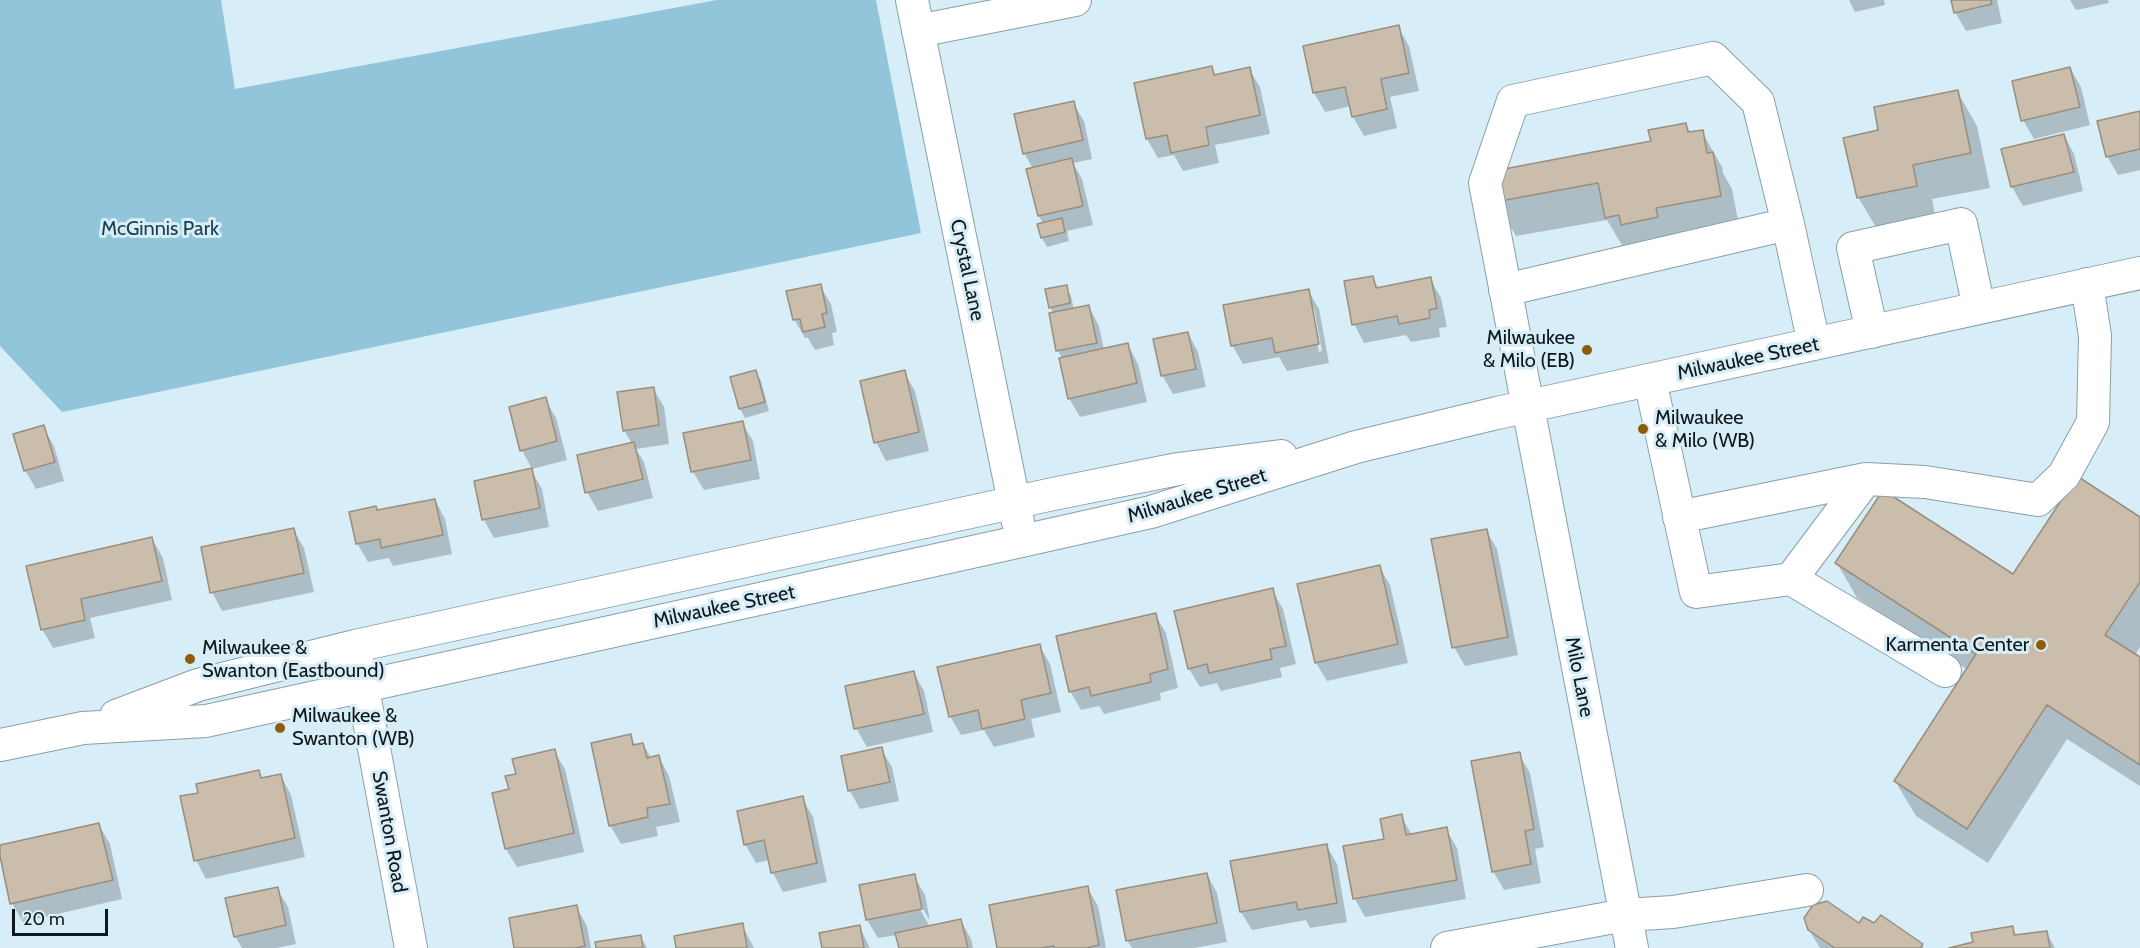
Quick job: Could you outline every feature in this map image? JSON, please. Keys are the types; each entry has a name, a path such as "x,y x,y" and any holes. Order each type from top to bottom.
{"street":[{"name":"Crystal Lane","path":"912,0 1022,541"},
{"path":"918,31 1075,0"},
{"name":"Milo Lane","path":"1632,948 1485,183 1513,101 1713,58 1758,102 1788,224"},
{"path":"1505,290 1788,224 1814,344"},
{"path":"1872,332 1853,248 1961,224 1979,308"},
{"name":"Milwaukee Street","path":"0,745 83,728 206,721 1151,512 1356,447 1527,407 2140,273"},
{"path":"1679,517 1866,479 1925,482 2038,500 2064,475 2093,422 2095,336 2087,284"},
{"path":"1650,380 1696,592 1791,579 1945,671"},
{"name":"Milwaukee Street","path":"83,728 198,685 355,645 1014,502 1178,469 1356,447"},
{"path":"1791,579 1866,479"},
{"name":"Swanton Road","path":"355,645 411,948"},
{"path":"1447,948 1625,915 1673,912 1807,890"}],"green space":[{"name":"McGinnis Park","path":"0,0 221,0 235,89 717,0 876,0 921,233 62,412 0,346"}],"building":[{"path":"1951,0 1991,0 1992,4 1954,13"},
{"path":"1399,25 1409,73 1381,79 1387,109 1352,117 1345,87 1313,93 1303,46"},
{"path":"1212,66 1214,75 1250,67 1260,115 1206,127 1209,145 1171,153 1167,135 1146,139 1134,83"},
{"path":"2070,67 2080,107 2021,121 2012,81"},
{"path":"1958,90 1971,153 1913,165 1917,186 1857,198 1843,138 1878,130 1874,107"},
{"path":"1074,101 1083,140 1023,154 1014,114"},
{"path":"2140,111 2140,149 2106,157 2097,121"},
{"path":"1686,123 1688,132 1703,130 1707,153 1713,152 1721,196 1656,208 1658,217 1621,225 1619,215 1605,218 1598,183 1495,202 1499,170 1651,141 1648,130"},
{"path":"2064,134 2074,172 2011,187 2001,149"},
{"path":"1072,158 1083,206 1038,216 1026,169"},
{"path":"1062,218 1065,232 1041,238 1037,224"},
{"path":"1373,276 1376,288 1431,277 1437,308 1429,310 1430,318 1399,324 1397,316 1352,325 1344,281"},
{"path":"821,284 827,313 822,314 825,327 803,332 800,319 793,320 786,291"},
{"path":"1067,285 1070,303 1049,308 1045,289"},
{"path":"1309,289 1319,344 1275,353 1272,338 1231,346 1223,305"},
{"path":"1089,305 1097,343 1056,351 1049,313"},
{"path":"1188,332 1196,369 1161,376 1153,339"},
{"path":"1128,343 1137,383 1068,399 1059,358"},
{"path":"756,370 765,402 739,409 730,377"},
{"path":"905,370 919,432 874,443 860,381"},
{"path":"654,387 659,425 623,431 617,392"},
{"path":"546,397 557,441 520,451 509,407"},
{"path":"743,421 751,460 691,472 683,433"},
{"path":"44,425 55,462 24,471 13,434"},
{"path":"634,442 643,479 585,493 577,455"},
{"path":"532,468 540,508 482,520 474,481"},
{"name":"Karmenta Center","path":"2077,476 2140,517 2140,582 2105,635 2140,657 2140,765 2047,705 1967,829 1894,781 1976,654 1835,563 1883,490 2013,574"},
{"path":"435,499 443,535 381,548 380,539 356,544 349,512 376,506 377,510"},
{"path":"294,528 304,573 210,593 201,547"},
{"path":"1487,529 1508,637 1452,648 1431,539"},
{"path":"152,537 162,581 81,599 85,620 41,630 26,566"},
{"path":"1380,565 1398,644 1315,663 1297,584"},
{"path":"1273,588 1286,646 1270,649 1272,659 1209,673 1207,664 1188,669 1174,611"},
{"path":"1156,613 1168,669 1150,674 1151,682 1091,696 1089,687 1069,692 1056,636"},
{"path":"1040,644 1051,693 1021,700 1025,719 982,729 978,710 949,717 937,667"},
{"path":"914,671 924,714 854,729 845,686"},
{"path":"631,734 633,745 643,743 647,758 659,755 670,804 647,808 648,817 609,826 591,743"},
{"path":"882,747 890,782 848,791 841,756"},
{"path":"555,749 574,833 505,849 492,793 509,789 505,776 516,774 512,759"},
{"path":"1520,752 1534,829 1525,831 1531,864 1492,872 1471,761"},
{"path":"259,770 261,778 281,774 295,838 194,861 180,796 198,793 196,784"},
{"path":"803,796 817,863 771,873 764,840 744,845 737,811"},
{"path":"1402,814 1406,835 1447,827 1457,880 1353,899 1343,846 1384,839 1380,819"},
{"path":"99,823 113,880 10,904 0,856 0,845"},
{"path":"1327,844 1337,903 1298,910 1296,902 1240,912 1230,861"},
{"path":"1207,873 1217,923 1126,941 1116,890"},
{"path":"915,874 922,909 866,920 859,885"},
{"path":"1088,886 1099,945 1086,948 1054,948 1054,946 997,948 989,905"},
{"path":"278,887 286,925 234,937 225,898"},
{"path":"1827,901 1859,923 1863,917 1874,923 1881,915 1923,944 1920,948 1835,948 1808,930 1804,918 1813,905"},
{"path":"577,905 585,946 514,948 509,918"},
{"path":"961,919 968,948 899,948 895,933"},
{"path":"743,923 747,948 676,948 674,936"},
{"path":"860,925 864,948 822,948 819,933"},
{"path":"2013,926 2014,935 2047,931 2050,948 1949,948 1973,942 1971,933"},
{"path":"641,935 643,948 596,948 595,942"}],"place":[{"name":"Milwaukee & Milo (EB)","path":"1587,350"},
{"name":"Milwaukee & Milo (WB)","path":"1643,429"},
{"name":"Karmenta Center","path":"2041,645"},
{"name":"Milwaukee & Swanton (Eastbound)","path":"190,659"},
{"name":"Milwaukee & Swanton (WB)","path":"280,728"}]}
